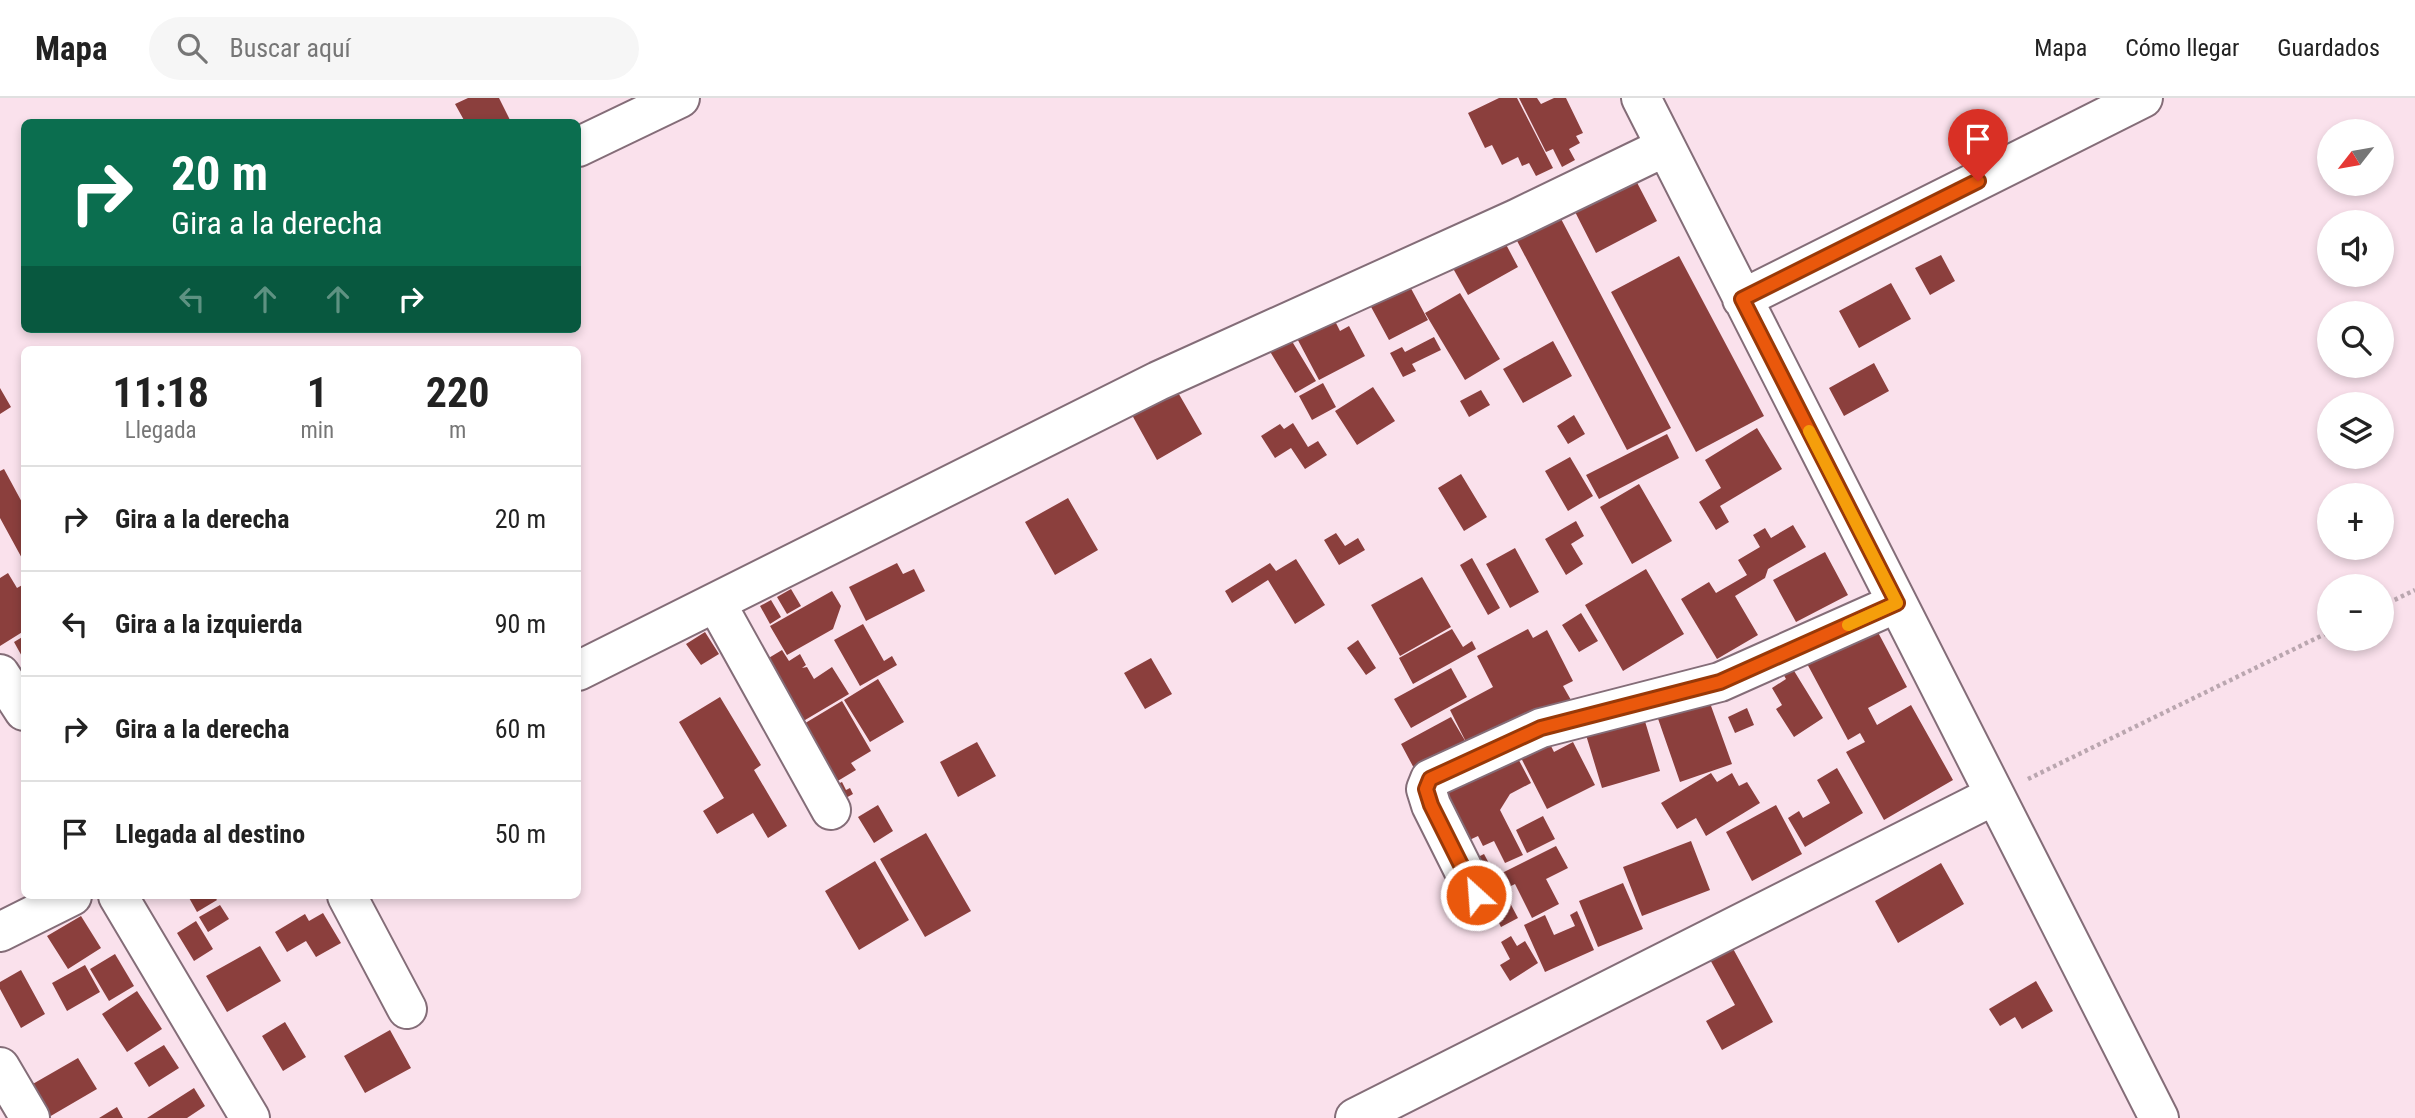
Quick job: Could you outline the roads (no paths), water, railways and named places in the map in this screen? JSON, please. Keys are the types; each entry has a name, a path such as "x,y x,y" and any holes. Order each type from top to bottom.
{"street":[{"path":"581,146 680,98"},
{"path":"1640,98 2159,1118"},
{"path":"1742,299 2143,98"},
{"path":"581,670 1158,381 1516,219 1665,148"},
{"path":"716,603 831,810"},
{"path":"1476,895 1431,805 1426,789 1430,779 1541,728 1720,682 1897,603"},
{"path":"0,674 21,706"},
{"path":"1355,1118 1993,796"},
{"path":"0,932 66,899"},
{"path":"120,899 250,1118"},
{"path":"349,899 407,1009"},
{"path":"0,1067 30,1118"}]}
